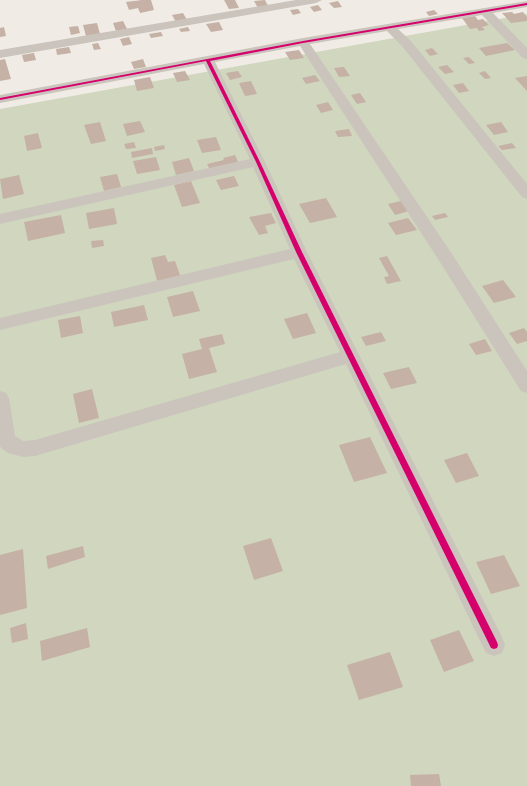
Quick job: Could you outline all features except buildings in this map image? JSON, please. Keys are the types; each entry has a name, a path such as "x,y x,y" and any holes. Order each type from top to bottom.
{"street":[{"path":"0,54 316,0"},
{"path":"494,0 504,8"},
{"path":"0,99 303,42 527,4"},
{"path":"485,11 527,55"},
{"path":"390,27 406,43 527,194"},
{"path":"303,42 446,258 527,386"},
{"path":"208,61 258,162 299,252 494,645"},
{"path":"0,219 258,162"},
{"path":"0,324 299,252"},
{"path":"0,398 4,433 8,442 15,447 23,449 35,448 351,356"}],"green space":[{"path":"527,14 527,786 0,786 0,109"}],"cycle path":[{"path":"0,99 303,42 527,4"},
{"path":"208,61 258,162 299,252 494,645"}]}
